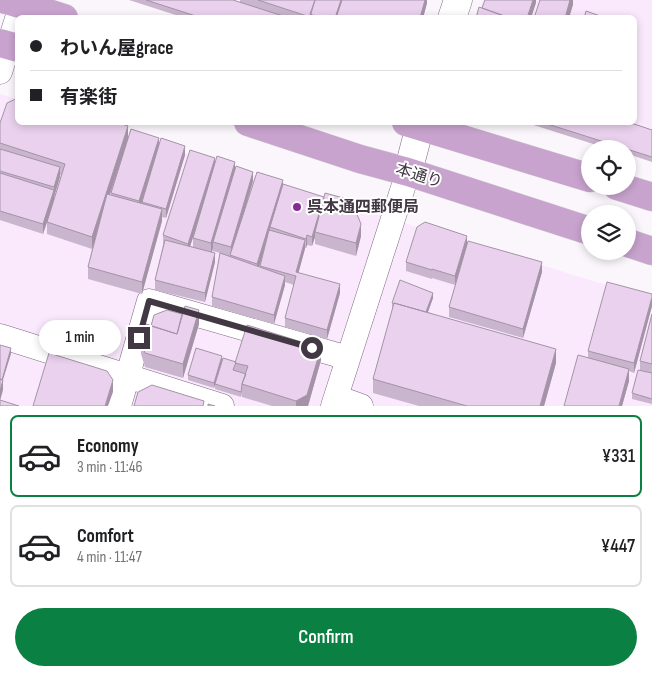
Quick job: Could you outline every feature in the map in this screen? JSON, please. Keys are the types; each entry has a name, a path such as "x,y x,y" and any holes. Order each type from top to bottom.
{"highway":[{"path":"17,2 55,15"},
{"name":"本通り","path":"257,125 581,228"},
{"path":"419,125 581,175"},
{"path":"636,192 652,197"},
{"path":"636,246 652,251"}],"street":[{"path":"453,15 458,0"},
{"path":"0,72 9,46 17,2"},
{"path":"361,406 334,402 408,172 416,125"},
{"path":"119,406 149,301 348,358"},
{"path":"0,336 222,406"}],"shaded area":[{"path":"483,0 652,0 652,131 630,125 637,125 637,15 478,15"},
{"path":"0,94 15,98 15,125 96,125 652,299 652,406 0,406"}],"building":[{"path":"146,0 233,0 280,15 193,15"},
{"path":"258,0 315,0 311,15 304,15"},
{"path":"315,0 341,0 336,15 310,14"},
{"path":"342,0 425,0 421,15 337,15"},
{"path":"485,0 533,0 528,15 502,15 482,8"},
{"path":"540,0 570,0 566,15 535,15"},
{"path":"479,7 502,15 477,15"},
{"path":"586,11 597,15 585,15"},
{"path":"15,99 15,125 128,126 92,237 47,222 65,164 0,143 0,123 7,103"},
{"path":"551,125 637,125 652,130 652,157 636,152 636,140 598,140"},
{"path":"131,129 159,138 139,201 111,193"},
{"path":"161,138 185,146 166,209 142,202"},
{"path":"0,149 60,167 54,187 0,171"},
{"path":"190,150 215,158 188,244 163,235"},
{"path":"217,156 235,162 211,243 193,238"},
{"path":"236,166 253,172 231,247 213,242"},
{"path":"257,172 283,180 257,264 230,255"},
{"path":"0,173 54,190 43,224 0,211"},
{"path":"283,184 324,197 312,237 307,235 306,239 270,227"},
{"path":"325,193 351,200 361,224 356,243 315,232"},
{"path":"107,194 162,209 142,282 88,267"},
{"path":"425,222 467,236 455,276 406,262 417,227"},
{"path":"269,230 305,240 296,272 340,284 327,330 285,318 296,276 260,266"},
{"path":"165,240 215,253 205,293 155,280"},
{"path":"468,241 542,262 523,329 449,307"},
{"path":"220,253 285,276 274,315 212,297"},
{"path":"400,280 433,293 426,312 392,303"},
{"path":"607,282 652,294 634,363 588,351"},
{"path":"394,303 556,349 540,406 467,406 373,379"},
{"path":"185,306 199,310 183,364 145,353 141,340 146,324 177,334"},
{"path":"167,310 182,314 177,334 151,326 154,315"},
{"path":"652,314 652,364 640,361"},
{"path":"247,325 321,348 307,395 296,401 242,384 248,366 235,363"},
{"path":"0,345 11,348 2,380 0,379"},
{"path":"196,348 222,356 214,383 188,375"},
{"path":"49,353 107,371 113,380 105,406 33,406"},
{"path":"578,355 629,369 619,406 564,406"},
{"path":"223,358 236,362 233,370 246,374 241,392 215,384"},
{"path":"638,370 652,373 652,399 632,393"},
{"path":"0,379 3,380 0,391"},
{"path":"152,385 204,401 203,406 134,406 138,392"},
{"path":"0,400 19,406 0,406"}],"place":[{"name":"呉本通四郵便局","path":"297,207"}],"route":[{"path":"139,338 149,301 312,348"}]}
